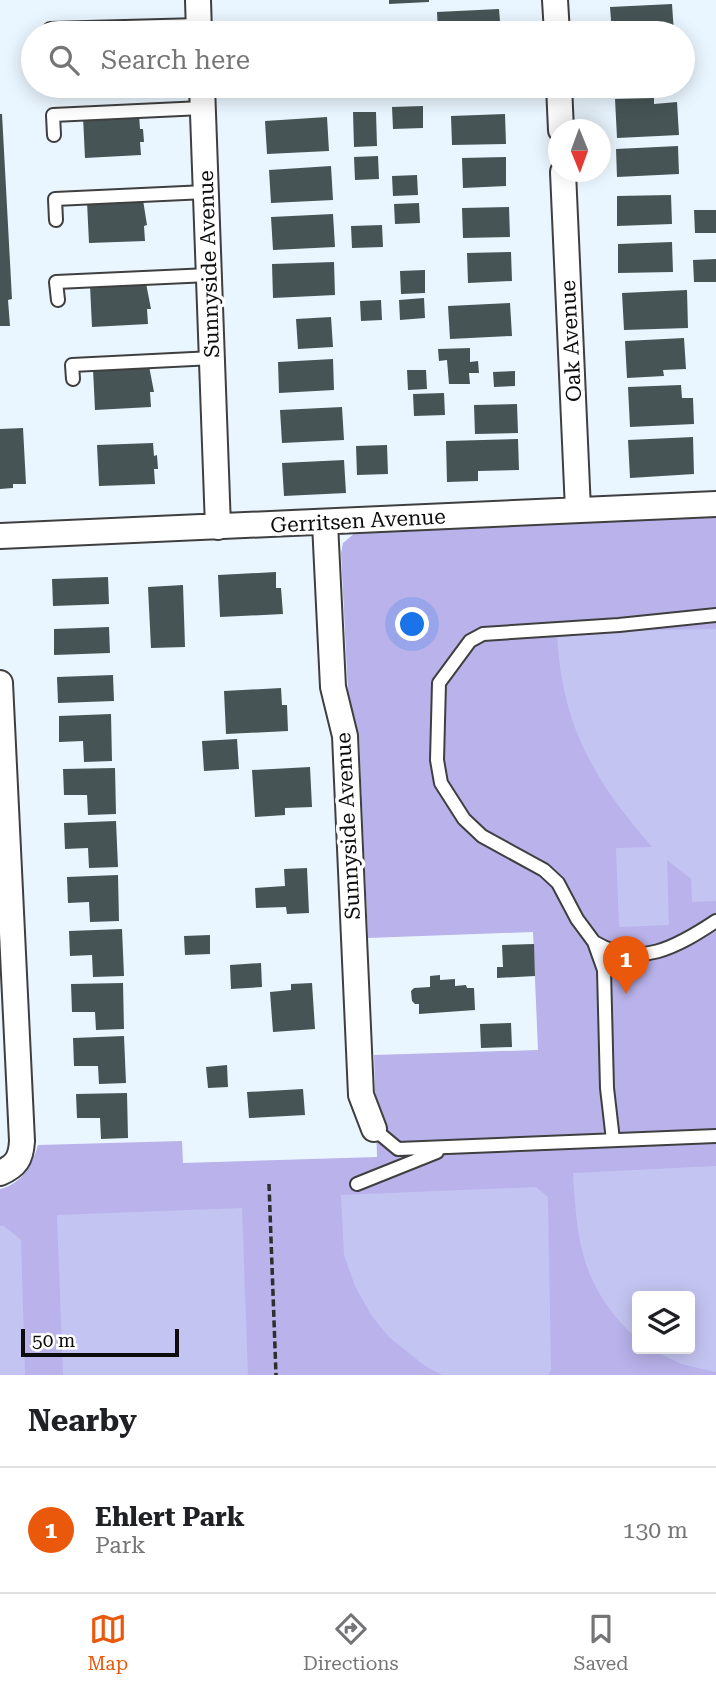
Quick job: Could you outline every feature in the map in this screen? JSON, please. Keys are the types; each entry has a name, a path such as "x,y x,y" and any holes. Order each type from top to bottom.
{"street":[{"path":"198,0 199,21"},
{"path":"555,0 556,21"},
{"name":"Sunnyside Avenue","path":"202,98 218,527"},
{"path":"560,98 560,119"},
{"name":"Oak Avenue","path":"563,182 578,510"},
{"name":"Gerritsen Avenue","path":"0,536 716,504"},
{"name":"Sunnyside Avenue","path":"325,523 333,687 345,736 361,1095 374,1129"},
{"path":"0,683 22,1141 21,1154 7,1169"}],"lane":[{"path":"54,135 53,115 194,98"},
{"path":"56,220 55,199 206,192"},
{"path":"58,300 56,282 209,275"},
{"path":"73,379 72,365 213,358"},
{"path":"613,1140 607,1088 604,970 594,942 577,919 558,883 544,870 482,836 464,819 441,783 437,760 439,683 471,641 483,634 716,615"},
{"path":"594,942 608,950 636,954 660,953 716,921"},
{"path":"374,1129 398,1149 716,1136"},
{"path":"357,1184 446,1148"}],"path":[{"path":"269,1184 276,1375"}],"shaded area":[{"path":"716,517 716,1375 0,1375 0,1189 14,1183 25,1173 38,1145 182,1141 183,1163 377,1157 374,1055 538,1050 533,932 368,938 359,737 348,692 341,553 343,543 356,532"},
{"path":"716,629 716,901 692,902 691,879 667,860 669,925 619,927 616,848 652,847 613,798 584,748 565,695 557,632"},
{"path":"716,1166 716,1372 681,1364 661,1354 695,1354 695,1291 632,1291 632,1334 604,1302 586,1264 577,1222 573,1173"},
{"path":"536,1187 548,1197 551,1370 548,1375 442,1375 425,1366 389,1337 371,1315 355,1286 344,1255 341,1195"},
{"path":"242,1208 248,1375 63,1375 57,1215"},
{"path":"0,1226 4,1226 21,1240 25,1375 0,1375"}],"building":[{"path":"389,0 429,0 429,2 389,4"},
{"path":"672,4 673,21 611,21 610,7"},
{"path":"499,9 500,21 437,21 437,12"},
{"path":"654,98 654,104 677,102 679,135 617,138 615,99"},
{"path":"423,106 423,128 393,129 392,107"},
{"path":"353,112 376,112 377,146 354,147"},
{"path":"0,114 12,299 8,300 10,326 0,326"},
{"path":"139,114 144,142 140,142 141,155 85,158 83,117"},
{"path":"505,114 506,144 452,145 451,116"},
{"path":"327,117 329,151 267,154 265,121"},
{"path":"678,146 679,174 617,177 616,149"},
{"path":"378,156 379,179 355,180 354,157"},
{"path":"506,157 506,186 463,188 462,158"},
{"path":"331,166 333,200 271,203 269,170"},
{"path":"417,175 418,195 393,196 392,176"},
{"path":"671,195 672,224 617,226 617,196"},
{"path":"143,200 147,225 144,226 145,241 89,243 87,202"},
{"path":"419,203 420,223 395,224 394,204"},
{"path":"509,207 510,237 463,238 462,208"},
{"path":"694,210 716,210 716,233 695,233"},
{"path":"333,214 335,247 273,250 271,217"},
{"path":"382,225 383,247 352,248 351,226"},
{"path":"672,242 673,272 618,273 618,244"},
{"path":"511,252 512,281 468,283 467,253"},
{"path":"716,259 716,282 694,282 693,260"},
{"path":"334,262 335,295 273,298 272,264"},
{"path":"425,270 425,293 401,294 400,271"},
{"path":"146,283 151,309 147,309 148,324 92,327 90,286"},
{"path":"687,290 688,328 624,330 622,293"},
{"path":"424,298 425,318 400,320 399,300"},
{"path":"381,300 382,320 361,321 360,301"},
{"path":"510,303 512,336 450,339 448,306"},
{"path":"331,317 333,347 298,349 296,319"},
{"path":"684,338 686,369 663,370 664,376 627,378 625,341"},
{"path":"470,348 470,362 478,361 479,373 469,373 470,384 449,384 447,360 439,361 438,349"},
{"path":"333,359 334,390 279,393 278,362"},
{"path":"149,366 154,392 150,392 151,407 95,410 93,369"},
{"path":"407,370 426,370 427,389 408,390"},
{"path":"515,371 515,386 494,387 493,372"},
{"path":"681,385 682,398 693,398 694,424 630,427 628,387"},
{"path":"444,393 445,415 414,416 413,394"},
{"path":"517,404 518,433 475,434 474,405"},
{"path":"342,407 344,440 282,443 280,410"},
{"path":"23,428 26,484 13,484 13,488 0,489 0,429"},
{"path":"693,437 694,474 630,478 628,440"},
{"path":"518,439 519,470 478,471 478,481 447,482 446,441"},
{"path":"153,443 158,469 154,469 155,484 99,486 97,445"},
{"path":"387,445 388,474 357,475 356,446"},
{"path":"344,460 346,493 284,496 282,463"},
{"path":"276,572 276,588 281,588 283,614 220,617 218,575"},
{"path":"108,577 109,604 53,606 52,579"},
{"path":"183,585 185,647 151,648 148,587"},
{"path":"109,627 110,653 54,655 54,629"},
{"path":"113,675 114,701 58,703 57,677"},
{"path":"281,688 282,705 287,705 288,731 226,734 224,691"},
{"path":"111,714 112,761 84,762 83,741 59,742 59,716"},
{"path":"237,739 239,769 204,771 202,741"},
{"path":"310,767 312,807 285,808 285,815 255,817 252,770"},
{"path":"115,768 116,814 88,815 87,795 64,795 63,769"},
{"path":"116,821 118,867 89,868 88,848 65,849 64,823"},
{"path":"307,868 309,913 287,914 286,907 256,908 255,888 285,886 284,869"},
{"path":"118,875 119,921 90,922 89,902 68,903 67,877"},
{"path":"122,929 124,976 93,977 92,955 70,956 69,931"},
{"path":"210,935 210,954 185,955 184,936"},
{"path":"534,944 535,976 497,978 497,967 503,967 502,945"},
{"path":"261,963 262,987 231,989 230,965"},
{"path":"440,975 440,980 455,979 455,986 466,985 467,988 474,988 475,1010 419,1014 419,1004 412,1001 411,991 414,988 430,987 430,976"},
{"path":"123,983 124,1029 96,1030 95,1012 72,1012 71,984"},
{"path":"312,983 315,1029 273,1032 270,992 291,990 291,984"},
{"path":"511,1023 512,1047 481,1048 480,1024"},
{"path":"124,1036 126,1083 99,1084 98,1066 74,1066 73,1038"},
{"path":"227,1065 228,1087 208,1088 206,1067"},
{"path":"303,1089 305,1115 249,1118 247,1092"},
{"path":"127,1093 128,1138 101,1139 100,1118 77,1118 76,1094"}],"place":[{"name":"Ehlert Park","path":"626,994"}]}
